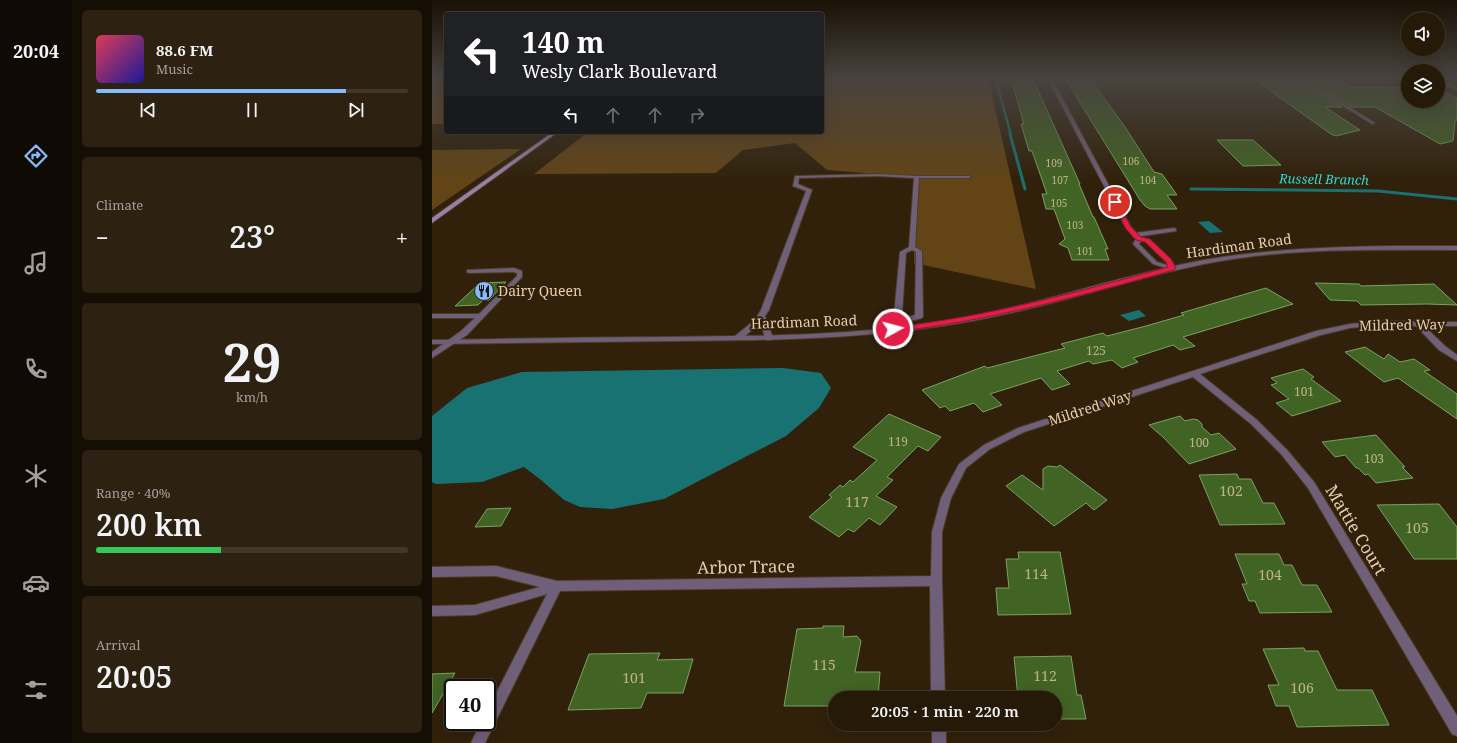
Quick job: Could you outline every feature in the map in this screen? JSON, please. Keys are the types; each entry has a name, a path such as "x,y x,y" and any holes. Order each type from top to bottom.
{"main road":[{"path":"432,221 553,134"}],"street":[{"path":"1067,112 1129,228 1137,237 1148,241 1169,261 1172,268"},
{"path":"1355,112 1373,123"},
{"path":"738,338 762,317 809,190 795,185 797,177 878,175 969,177"},
{"path":"912,248 916,177"},
{"path":"1137,237 1174,230"},
{"path":"1137,237 1136,244 1155,263 1172,268"},
{"path":"912,248 919,251 919,316 907,324 898,315 903,252 912,248"},
{"name":"Hardiman Road","path":"432,342 769,338 864,333 907,324 938,324 993,314 1070,297 1172,268 1245,255 1294,251 1372,248 1457,248"},
{"path":"432,356 464,332 520,276 520,272 514,270 469,271"},
{"path":"432,316 481,316"},
{"path":"762,317 769,338"},
{"name":"Mildred Way","path":"938,691 936,581 937,532 946,498 962,466 987,448 1021,430 1319,333 1350,326 1379,323 1457,324"},
{"path":"1418,324 1442,348 1457,359"},
{"name":"Mattie Court","path":"1195,374 1254,422 1284,452 1311,485 1457,729"},
{"name":"Arbor Trace","path":"432,572 496,571 557,586 936,581"},
{"path":"478,743 557,586"},
{"name":"Arbor Trace","path":"432,611 474,610 557,586"},
{"path":"939,731 939,743"}],"shaded area":[{"path":"432,112 444,112 444,124 432,124"},
{"path":"824,112 996,112 1036,289 914,263 914,177 827,170 795,143 743,150 716,173 534,174 585,134 824,134"},
{"path":"521,149 432,210 432,150"}],"water":[{"path":"1209,221 1223,232 1210,233 1198,222"},
{"path":"1139,310 1146,316 1129,321 1120,315"},
{"path":"783,368 821,373 831,388 819,408 786,436 664,499 612,509 580,507 564,500 524,467 482,482 436,484 432,482 432,416 467,388 522,372"}],"building":[{"path":"1020,112 1048,112 1108,249 1105,249 1109,260 1072,260 1068,248 1059,244 1065,239 1054,209 1046,209 1042,194 1047,194 1032,151 1029,151 1021,124 1024,124"},
{"path":"1086,112 1114,112 1154,172 1162,174 1177,195 1167,195 1177,209 1150,209 1140,200"},
{"path":"1300,112 1332,112 1360,130 1336,136"},
{"path":"1383,112 1457,112 1453,141 1440,144"},
{"path":"1217,140 1253,140 1281,165 1243,166"},
{"name":"Dairy Queen","path":"506,282 489,300 483,300 478,305 455,306 480,283"},
{"path":"1315,283 1359,284 1361,286 1434,284 1457,305 1361,305 1357,301 1330,300"},
{"path":"1266,288 1293,304 1183,337 1195,346 1180,350 1173,345 1133,358 1138,362 1122,368 1112,360 1093,364 1089,361 1057,371 1070,384 1052,390 1041,378 990,394 1002,405 983,412 974,403 950,411 945,406 940,408 922,390 985,366 987,368 1065,348 1061,344 1103,333 1107,336 1146,326 1184,315 1181,313"},
{"path":"1365,347 1384,359 1388,354 1400,362 1414,359 1430,370 1424,371 1457,394 1457,419 1398,378 1384,382 1345,352"},
{"path":"1303,369 1314,377 1311,379 1341,401 1292,416 1276,403 1289,399 1271,385 1277,383 1271,378"},
{"path":"889,414 941,437 928,451 918,446 887,477 893,480 876,496 897,507 880,525 869,518 854,532 848,529 839,537 809,517 832,497 829,495 840,485 843,487 850,480 853,482 877,460 853,447"},
{"path":"1180,416 1185,421 1193,419 1198,420 1202,424 1202,427 1211,435 1219,433 1236,449 1189,464 1149,425"},
{"path":"1376,435 1413,478 1376,483 1368,474 1365,475 1358,468 1356,468 1345,455 1335,457 1322,442"},
{"path":"1060,465 1107,500 1094,510 1086,503 1054,526 1006,486 1022,475 1043,490 1043,469 1048,466 1057,467"},
{"path":"1237,474 1239,479 1251,479 1263,503 1274,503 1285,524 1220,525 1199,475"},
{"path":"1439,504 1457,527 1457,559 1414,559 1377,505"},
{"path":"511,508 501,526 475,527 487,509"},
{"path":"1018,552 1060,552 1071,614 998,615 996,588 1009,588 1006,559 1019,559"},
{"path":"1235,554 1279,554 1284,565 1292,565 1302,585 1317,585 1332,612 1260,613 1255,601 1249,601 1242,584 1247,584"},
{"path":"823,626 844,626 843,637 857,636 861,641 855,672 880,672 879,691 828,691 828,706 784,706 797,629 823,628"},
{"path":"1304,648 1305,651 1318,651 1337,690 1372,690 1389,725 1297,727 1289,706 1276,706 1268,685 1279,685 1263,649"},
{"path":"660,653 657,660 693,659 683,693 647,693 641,708 568,710 589,654"},
{"path":"1071,656 1077,695 1081,695 1086,719 1062,719 1062,691 1017,691 1014,657"},
{"path":"455,673 452,679 444,679 444,692 432,713 432,674"}],"waterway":[{"name":"Russell Branch","path":"1005,112 1011,135"},
{"name":"Russell Branch","path":"1010,134 1025,189"},
{"name":"Russell Branch","path":"1191,189 1378,191 1457,199"}],"place":[{"name":"Dairy Queen","path":"484,291"}],"route":[{"path":"893,329 938,324 985,316 1070,297 1172,268 1169,261 1148,241 1139,239 1129,228 1115,202"}]}
